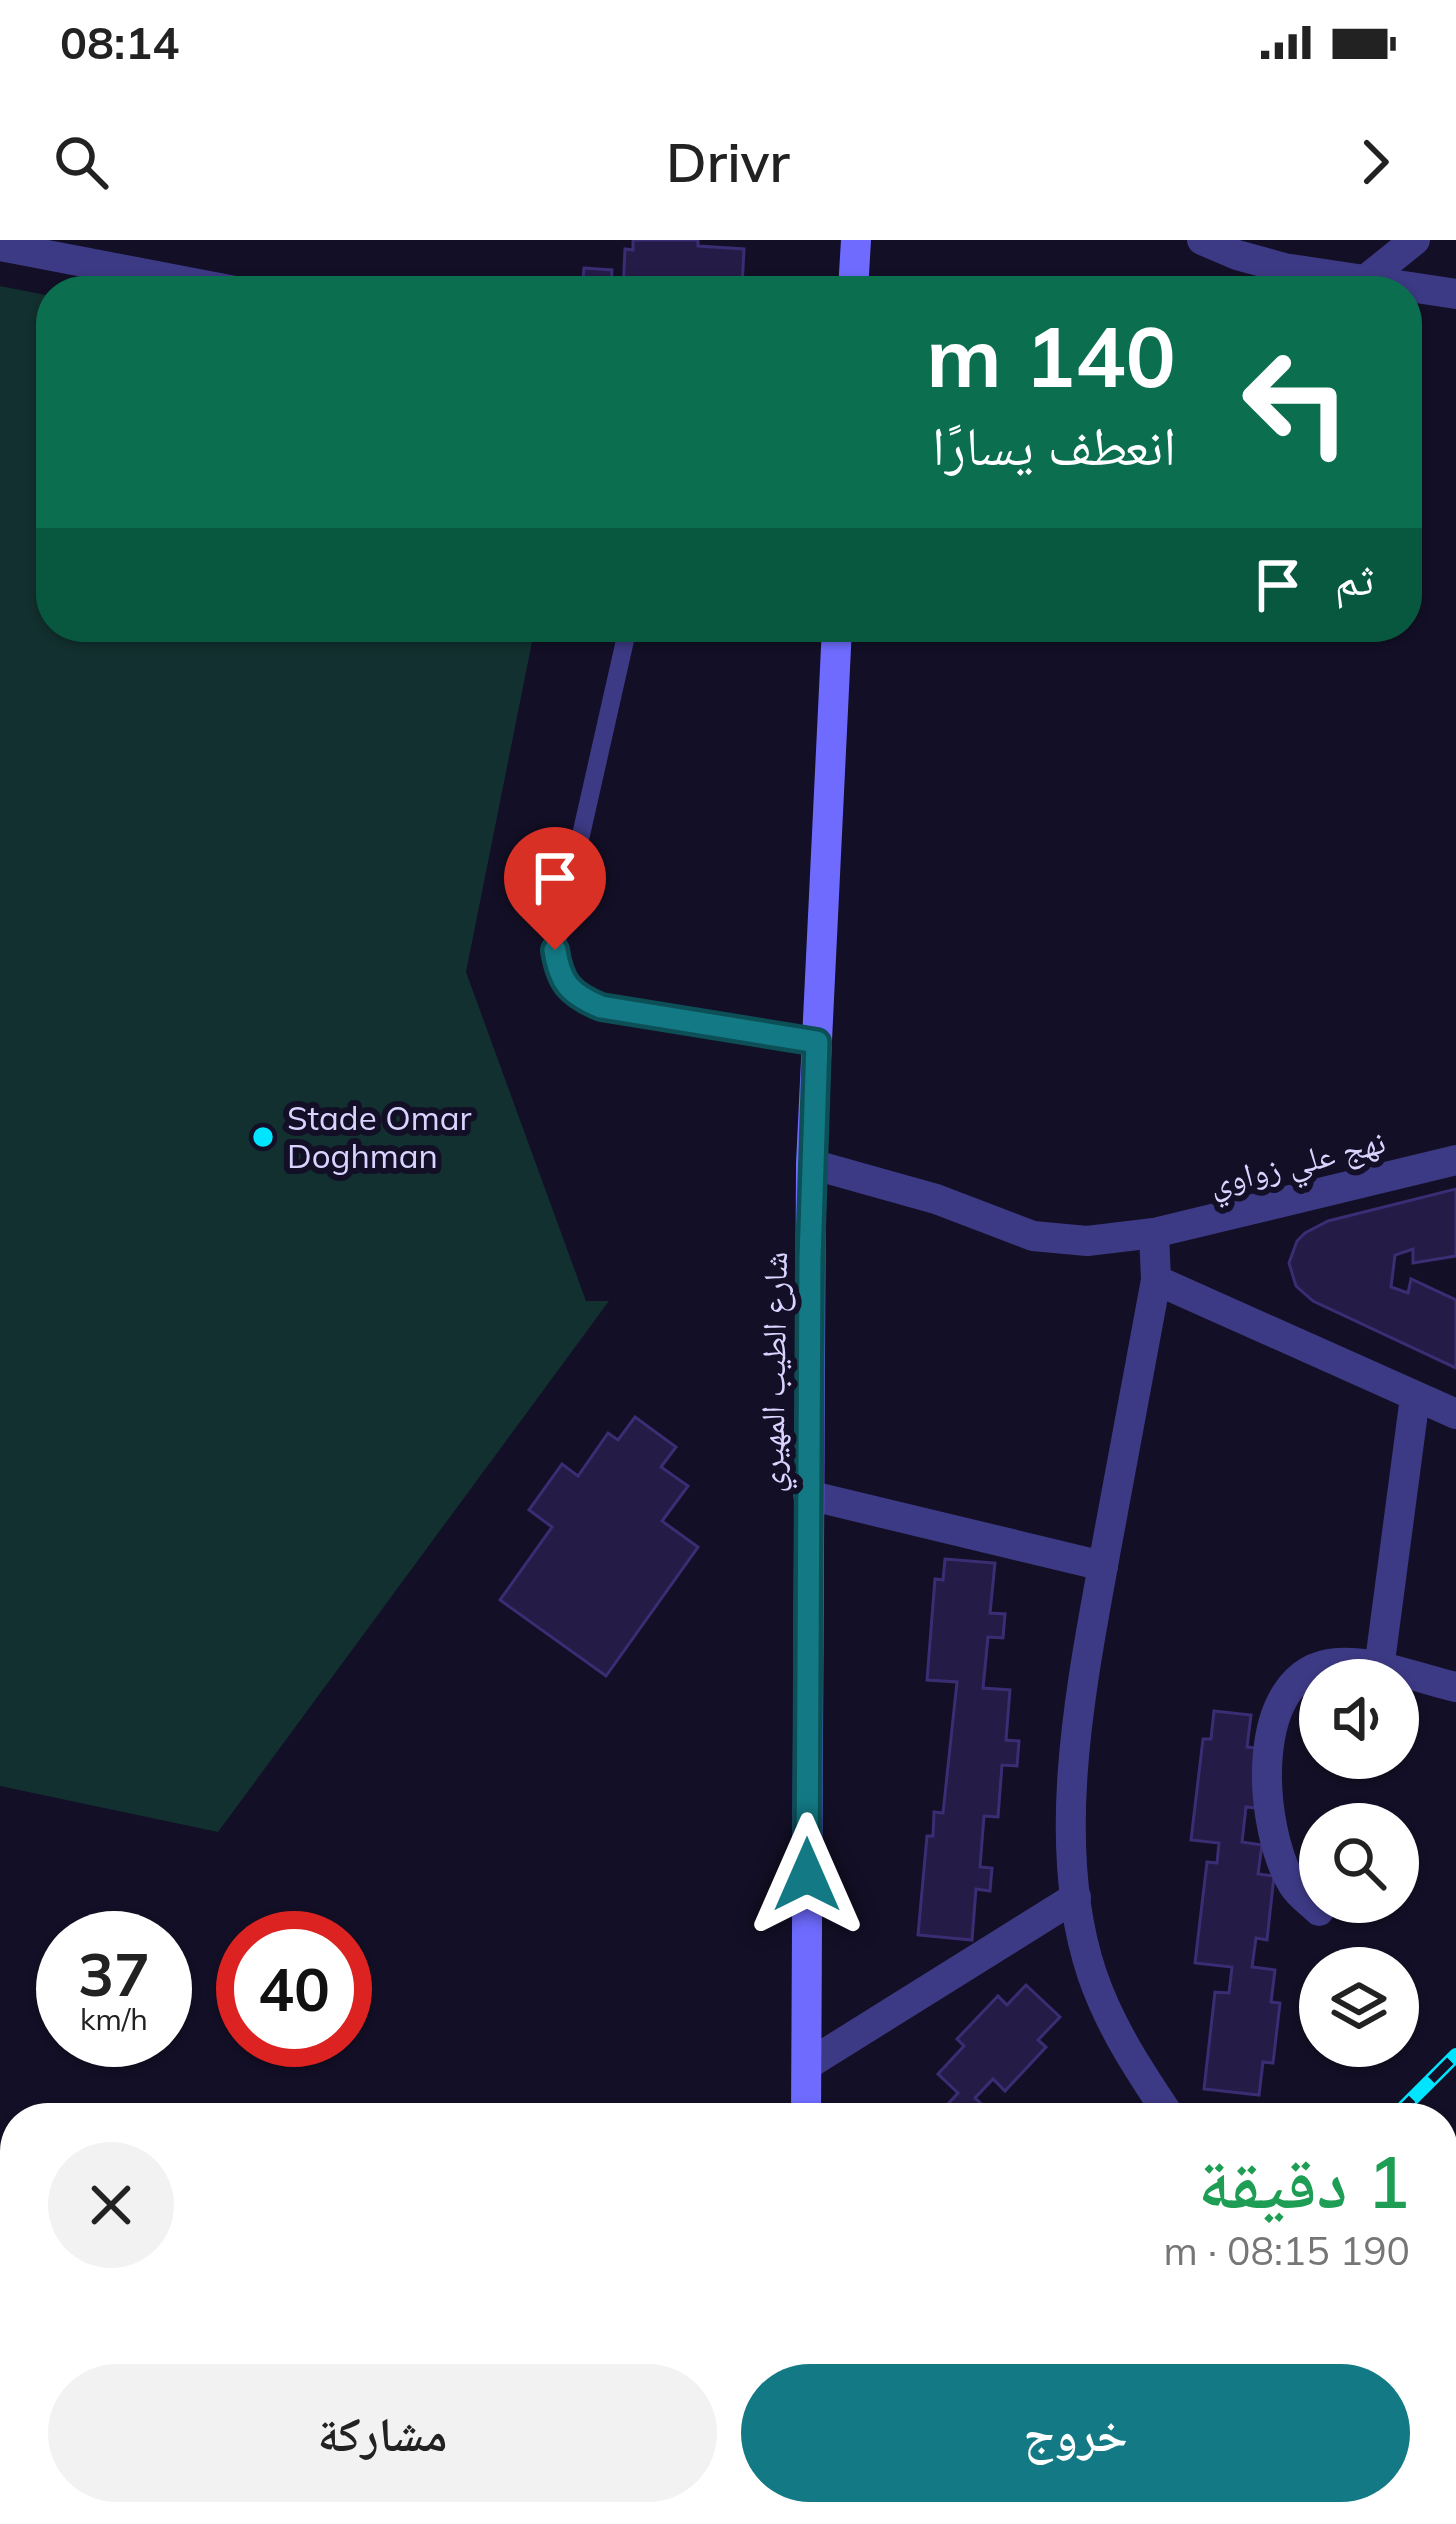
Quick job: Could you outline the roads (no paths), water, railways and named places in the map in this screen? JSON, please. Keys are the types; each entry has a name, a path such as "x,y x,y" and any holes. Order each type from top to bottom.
{"street":[{"path":"854,276 856,240"},
{"path":"1202,240 1284,268 1337,276"},
{"path":"1369,276 1414,240"},
{"path":"0,245 158,276"},
{"path":"1422,287 1456,294"},
{"name":"شارع الطيب المهيري","path":"806,2103 812,1164 836,642"},
{"name":"نهج علي زواوي","path":"812,1164 936,1199 1033,1236 1087,1241 1154,1233 1456,1160"},
{"path":"1154,1233 1156,1280 1081,1687 1071,1786 1076,1897 1092,1973 1127,2052 1161,2103"},
{"path":"1156,1280 1456,1414"},
{"path":"1380,1659 1415,1396"},
{"path":"808,1495 1103,1566"},
{"path":"1419,1678 1456,1687"},
{"path":"1299,1681 1283,1693 1268,1759 1278,1850 1299,1892"},
{"path":"807,2065 1076,1897"}],"lane":[{"path":"625,642 555,950 560,979 576,997 601,1007 817,1042"}],"railway":[{"path":"1408,2103 1456,2055"}],"place":[{"name":"Stade Omar Doghman","path":"263,1137"}]}
